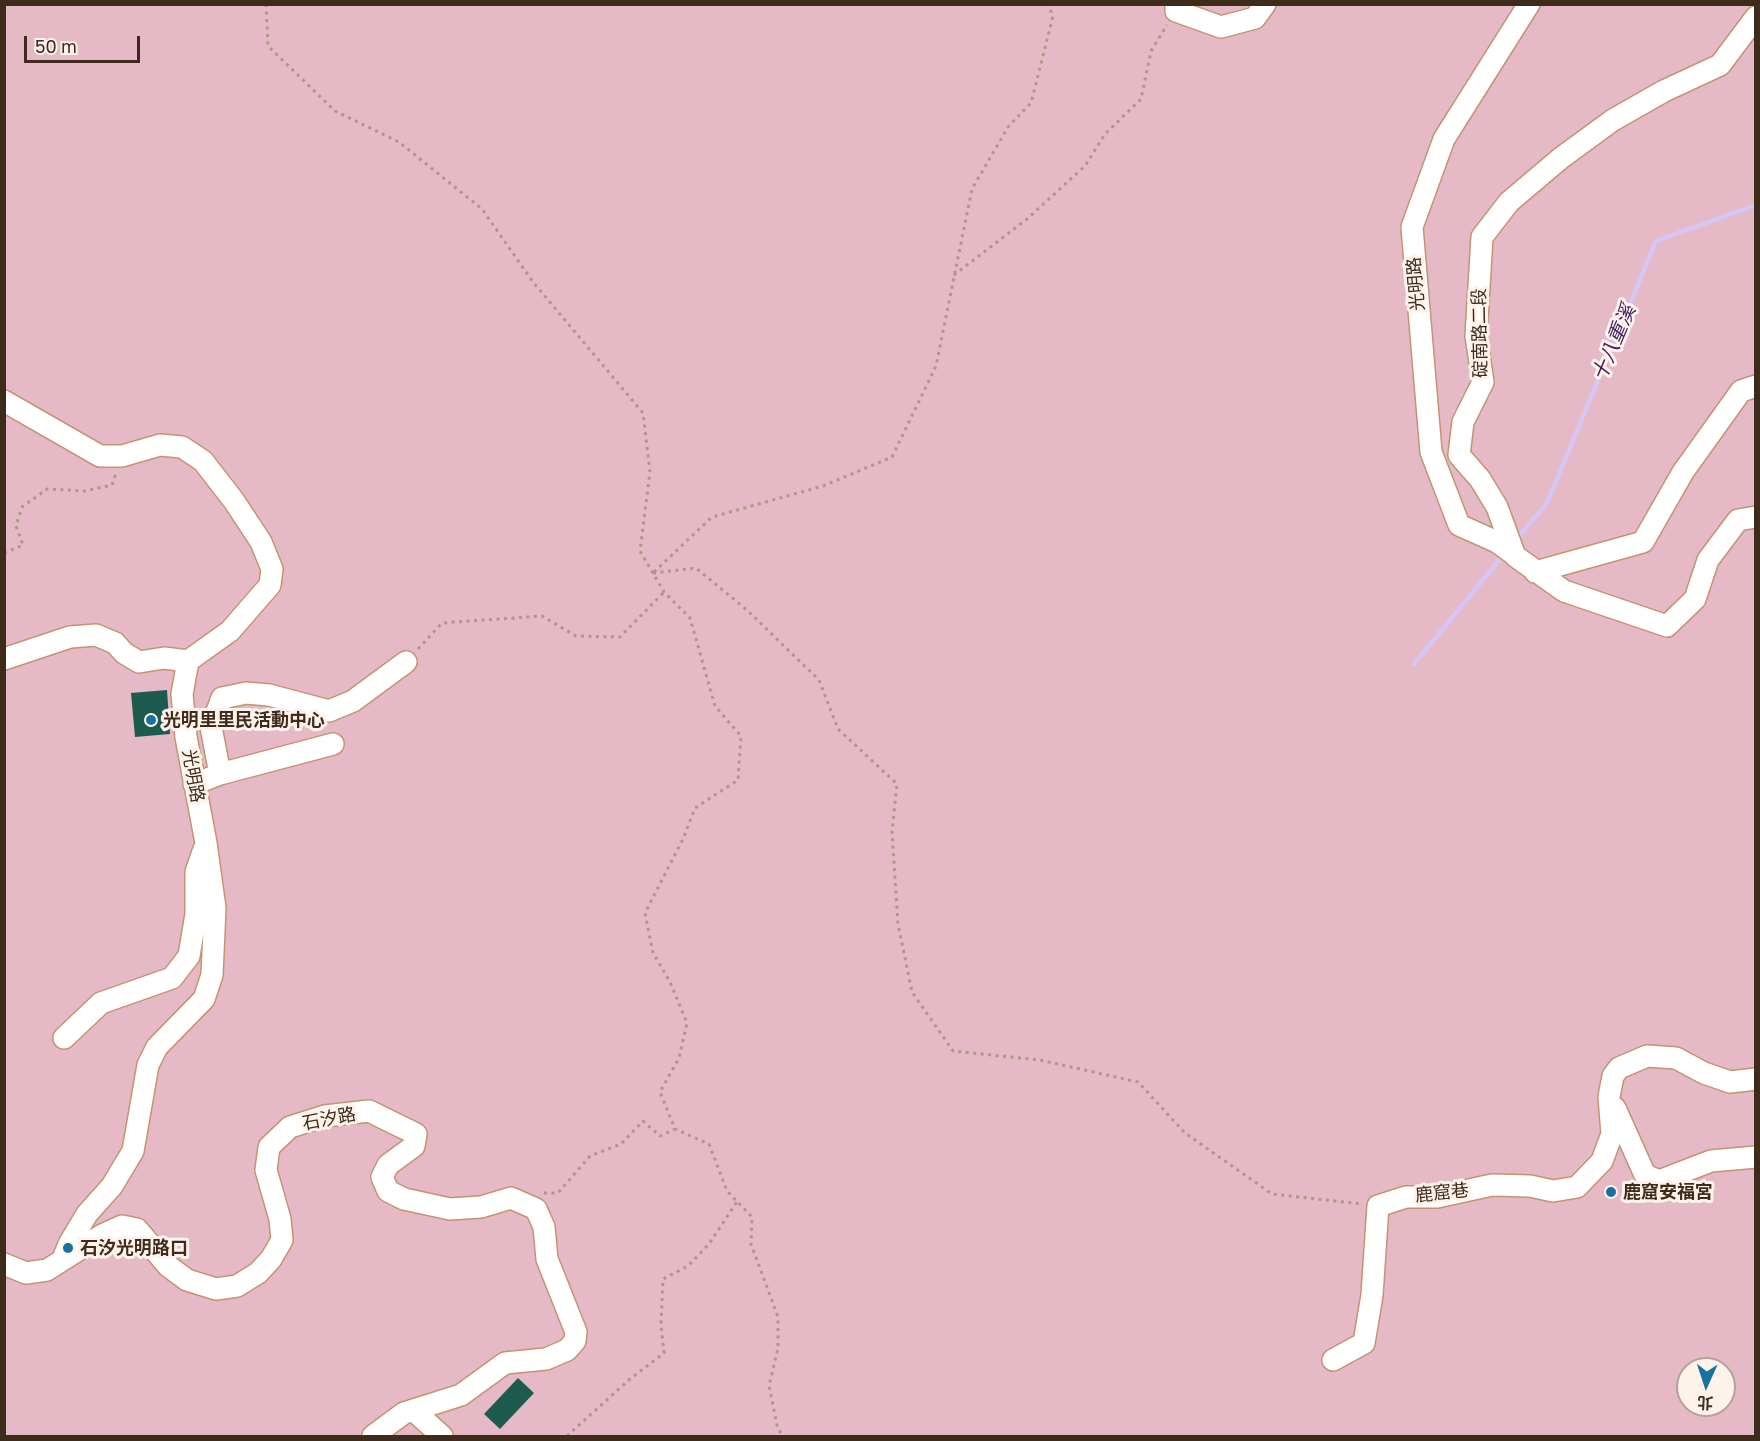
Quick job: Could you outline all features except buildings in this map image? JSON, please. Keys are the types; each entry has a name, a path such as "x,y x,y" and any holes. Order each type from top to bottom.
{"street":[{"path":"1176,8 1221,27 1255,18 1265,4"},
{"name":"光明路","path":"1515,556 1497,542 1459,525 1431,452 1412,226 1444,139 1529,4"},
{"name":"碇南路二段","path":"1515,556 1497,507 1480,479 1459,455 1462,422 1483,382 1476,336 1482,237 1509,202 1569,152 1613,120 1664,91 1720,65 1755,17"},
{"path":"1535,572 1643,542 1683,472 1741,391 1755,386"},
{"path":"4,401 100,456 122,456 160,445 182,447 203,461 261,542 272,569 270,585 264,595 230,631 188,661 164,658 140,662 124,653 115,643 96,635 70,637 4,659"},
{"path":"1515,556 1564,591 1667,626 1695,599 1708,560 1738,520 1755,517"},
{"name":"光明路","path":"63,1259 69,1244 87,1215 112,1186 133,1152 148,1065 158,1047 204,999 212,975 215,908 206,843 194,784 182,694 188,661"},
{"path":"220,774 211,727 222,698 246,693 269,695 328,711 353,701 406,662"},
{"path":"194,784 220,774 333,744"},
{"path":"64,1038 101,1003 172,978 189,956 196,914 196,872 206,843"},
{"name":"鹿窟巷","path":"1378,1206 1406,1197 1437,1197 1492,1185 1530,1186 1553,1191 1577,1187 1596,1168 1611,1134 1610,1097 1613,1076 1619,1068 1647,1056 1676,1058 1704,1073 1730,1082 1755,1079"},
{"path":"1610,1097 1645,1175 1659,1181 1710,1161 1755,1156"},
{"name":"石汐路","path":"63,1259 122,1226 137,1229 168,1266 187,1280 216,1290 237,1286 258,1273 271,1259 282,1240 280,1219 266,1170 269,1147 290,1127 325,1116 369,1111 416,1134 414,1146 388,1165 382,1177 388,1191 404,1199 450,1209 481,1207 511,1198 522,1200"},
{"path":"373,1437 404,1413 461,1395 505,1363 546,1359 567,1350 575,1341 576,1332 547,1259 544,1227 536,1209 522,1200"},
{"path":"1332,1360 1364,1343 1372,1295 1378,1206"},
{"path":"4,1264 26,1273 47,1270 63,1259"},
{"path":"413,1410 442,1437"}],"path":[{"path":"266,4 268,46 335,111 399,141 482,209 533,282 644,413 650,472 640,551 664,592 690,618 715,706 741,736 738,780 695,808 683,839 645,913 653,953 670,982 687,1023 679,1058 660,1092 675,1129 709,1144 727,1191 752,1217 751,1244 778,1317 778,1348 769,1386 777,1425 782,1437"},
{"path":"653,573 712,517 823,486 892,457 936,366 972,189 1008,127 1031,103 1053,16 1048,4"},
{"path":"954,275 1027,219 1085,166 1105,134 1141,99 1151,51 1176,8"},
{"path":"4,553 23,545 16,526 22,507 47,489 85,491 112,485 122,456"},
{"path":"653,573 696,568 748,611 819,680 838,729 897,784 892,832 898,924 912,992 953,1051 1040,1059 1138,1082 1185,1132 1272,1194 1378,1206"},
{"path":"406,662 441,623 542,616 576,636 620,637 664,592"},
{"path":"522,1200 529,1194 558,1193 590,1156 621,1144 643,1121 660,1136 675,1129"},
{"path":"567,1437 630,1379 664,1353 661,1325 663,1279 688,1266 709,1244 738,1200"}],"shaded area":[{"path":"5,5 1755,5 1755,1436 5,1436"}],"waterway":[{"name":"十八重溪","path":"1520,535 1547,503 1656,241 1756,205"},
{"name":"十八重溪","path":"1414,664 1501,558"}],"place":[{"name":"光明里里民活動中心","path":"151,720"},
{"name":"鹿窟安福宮","path":"1611,1192"},
{"name":"石汐光明路口","path":"68,1248"}]}
